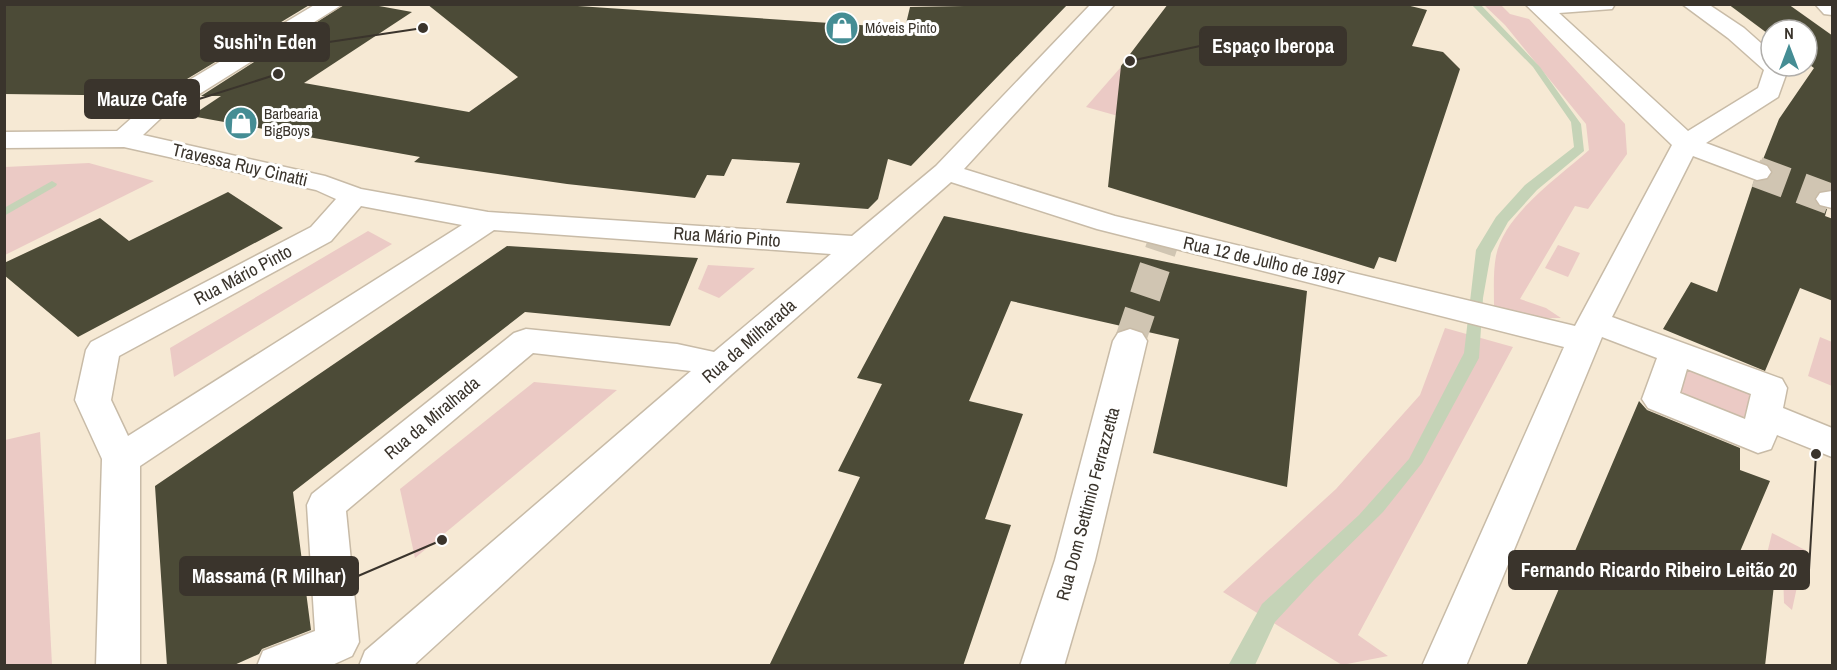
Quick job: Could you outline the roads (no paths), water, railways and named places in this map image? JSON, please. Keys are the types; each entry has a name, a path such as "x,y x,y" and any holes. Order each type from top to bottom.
{"street":[{"path":"124,139 153,113 332,4"},
{"name":"Rua da Milharada","path":"381,666 720,365 946,172 1104,4"},
{"path":"1538,6 1604,4"},
{"path":"1693,4 1736,33 1759,53"},
{"path":"1826,4 1833,9"},
{"path":"1538,6 1686,144 1757,172"},
{"path":"1444,666 1589,331 1686,144 1769,92 1773,78"},
{"name":"Travessa Ruy Cinatti","path":"4,140 124,139 325,184 354,196"},
{"name":"Rua 12 de Julho de 1997","path":"946,172 1107,223 1676,351 1770,388 1764,415"},
{"name":"Rua Mário Pinto","path":"118,666 121,459 93,400 102,350 321,234 354,196 488,221 858,246"},
{"path":"121,459 488,221"},
{"name":"Rua da Miralhada","path":"337,642 326,506 525,341 677,356 720,365"},
{"name":"Rua Dom Settimio Ferrazzetta","path":"1042,666 1076,560 1130,341"},
{"path":"1676,351 1660,399 1758,439 1764,415 1833,443"},
{"path":"279,666 337,642 373,666"}],"waterway":[{"path":"4,213 52,184"}],"tunnel":[{"path":"1761,173 1757,172 1830,199"},
{"path":"1130,341 1165,237"}],"place":[{"name":"Sushi'n Eden","path":"423,28"},
{"name":"Móveis Pinto","path":"842,28"},
{"name":"Espaço Iberopa","path":"1130,61"},
{"name":"Mauze Cafe","path":"278,74"},
{"name":"Barbearia BigBoys","path":"241,123"},
{"name":"Fernando Ricardo Ribeiro Leitão 20","path":"1816,454"},
{"name":"Massamá (R Milhar)","path":"442,540"}]}
